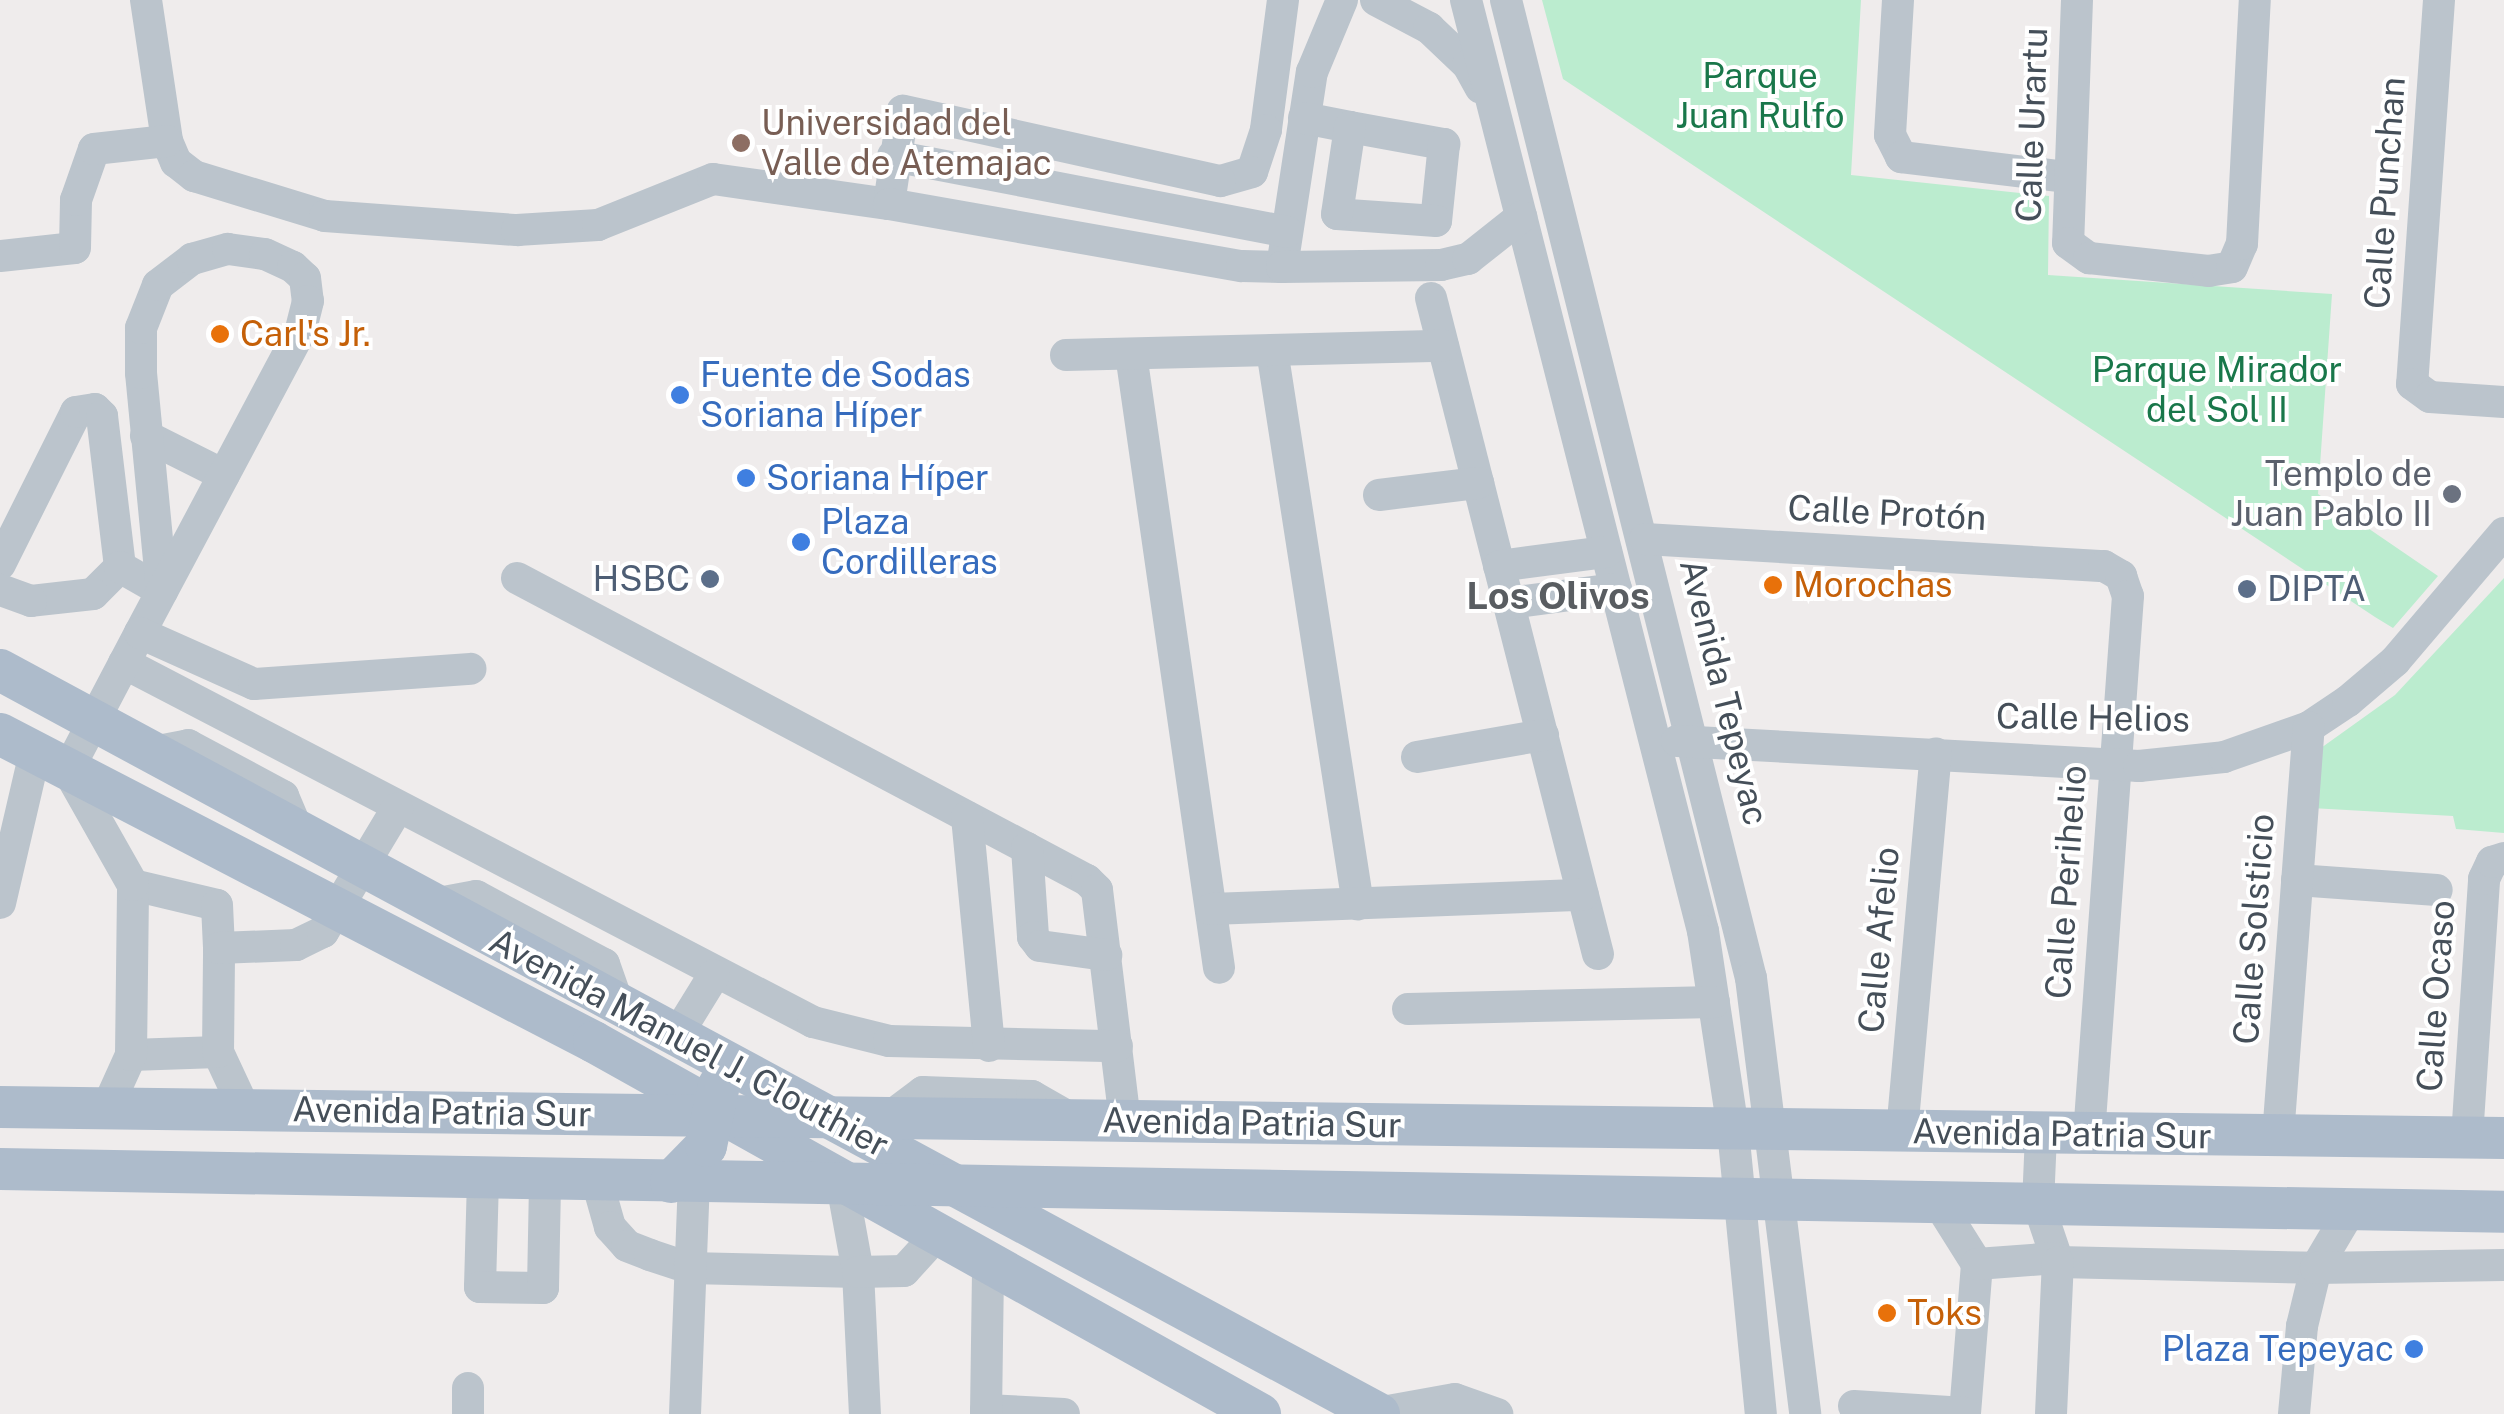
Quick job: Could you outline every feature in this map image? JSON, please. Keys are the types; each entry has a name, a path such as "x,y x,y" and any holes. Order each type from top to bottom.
{"main road":[{"name":"Avenida Manuel J. Clouthier","path":"0,670 56,700 109,691 154,752 824,1118 1378,1413"},
{"name":"Avenida Manuel J. Clouthier","path":"34,752 594,1042 1241,1408"},
{"path":"587,1114 604,1106 613,1086 611,1068 594,1042"},
{"path":"682,1182 706,1146 718,1111 693,1045"},
{"name":"Avenida Patria Sur","path":"0,1107 587,1114 718,1111 824,1118 2090,1136 2485,1137"},
{"name":"Avenida Patria Sur","path":"0,1169 2504,1212"}],"street":[{"path":"146,0 167,141 176,162 194,176 325,216 517,230 598,225 713,179 889,204 1242,266 1442,265 1468,258 1522,217"},
{"path":"889,204 893,156 903,111 1220,181 1252,172 1266,130 1284,0"},
{"path":"1282,266 1312,72 1342,0"},
{"path":"1376,0 1452,47 1494,112"},
{"name":"Avenida Tepeyac","path":"1466,0 1703,931 1714,1002 1753,1130"},
{"name":"Avenida Tepeyac","path":"1506,0 1696,742 1750,978 1753,1130 1761,1199 1805,1414"},
{"path":"1898,0 1890,135 1896,151 1910,161 2066,178"},
{"name":"Calle Urartu","path":"2077,0 2064,232 2074,251 2089,258 2208,271 2232,267 2242,244 2255,0"},
{"name":"Calle Punchan","path":"2439,0 2415,390 2504,402"},
{"path":"1275,64 1312,72"},
{"path":"1304,118 1350,127"},
{"path":"0,256 75,248 76,200 94,149 167,141"},
{"path":"893,156 1287,232"},
{"path":"1242,266 1249,244 1244,224"},
{"path":"0,903 34,752 109,691 301,330 308,301 305,278 293,267 265,254 228,249 192,260 158,285 142,328 146,436 162,591"},
{"path":"1431,298 1598,954"},
{"path":"1066,355 1444,346"},
{"path":"1272,350 1358,904"},
{"path":"1130,354 1220,968"},
{"path":"85,406 102,416 120,567 93,594 31,601 2,588 76,412 85,406"},
{"path":"146,436 224,475"},
{"path":"1379,495 1478,483"},
{"name":"Calle Helios","path":"1654,740 2114,764 2224,757 2309,727 2395,662 2504,533"},
{"name":"Calle Protón","path":"1645,539 2104,566 2121,576"},
{"path":"1499,566 1606,552"},
{"path":"120,567 162,591"},
{"name":"Calle Perihelio","path":"2090,1136 2128,596 2121,576"},
{"path":"517,578 1027,848 1097,890 1125,1122"},
{"path":"1509,603 1616,588"},
{"path":"140,634 254,684 470,669"},
{"path":"109,691 397,809 714,975 829,1026 889,1041 1117,1046"},
{"name":"Calle Solsticio","path":"2278,1136 2309,727"},
{"path":"1417,757 1542,735"},
{"path":"34,752 133,885 131,1055 106,1108"},
{"name":"Calle Afelio","path":"1902,1132 1936,754"},
{"path":"219,948 296,945 322,932 340,911 397,809"},
{"path":"966,816 990,1046"},
{"path":"1027,848 1033,936"},
{"name":"Calle Ocaso","path":"2485,1137 2484,880 2498,860"},
{"path":"2298,880 2437,890"},
{"path":"133,885 217,905 218,1052 245,1110"},
{"path":"1211,909 1583,895"},
{"path":"978,944 1033,936 1052,949 1106,955"},
{"path":"693,1045 714,975"},
{"path":"1408,1009 1714,1002"},
{"path":"131,1055 218,1052"},
{"path":"2041,1135 2038,1203 2057,1260 2051,1414"},
{"path":"483,1178 480,1287 543,1288 545,1180"},
{"path":"597,1181 610,1226 627,1246 689,1268 904,1271 936,1236"},
{"path":"682,1182 689,1268 685,1414"},
{"path":"842,1184 858,1272 865,1414"},
{"name":"Avenida Tepeyac","path":"1761,1199 1761,1414"},
{"path":"1854,1406 1965,1413 1977,1264 1938,1202"},
{"path":"2294,1414 2302,1326 2316,1268 2351,1209"},
{"path":"1977,1264 2057,1260 2316,1268 2504,1264"},
{"path":"988,1264 986,1412 1064,1414"},
{"path":"1378,1413 1455,1399 1497,1414"}],"green space":[{"name":"Parque Mirador del Sol II","path":"1542,0 1861,0 1851,175 2049,196 2048,275 2332,294 2318,494 2438,576 2393,628 2375,617 1563,79"},
{"path":"2504,578 2504,833 2456,829 2453,816 2311,808 2314,753 2395,695"}],"place":[{"name":"Universidad del Valle de Atemajac","path":"741,143"},
{"name":"Carl's Jr.","path":"220,334"},
{"name":"Fuente de Sodas Soriana Híper","path":"680,395"},
{"name":"Soriana Híper","path":"746,478"},
{"name":"Templo de Juan Pablo II","path":"2452,494"},
{"name":"Plaza Cordilleras","path":"801,542"},
{"name":"HSBC","path":"710,579"},
{"name":"Morochas","path":"1773,585"},
{"name":"DIPTA","path":"2247,589"},
{"name":"Toks","path":"1887,1313"},
{"name":"Plaza Tepeyac","path":"2414,1349"}],"district":[{"name":"Los Olivos","path":"1558,596"}],"park label":[{"name":"Parque Juan Rulfo","path":"1760,96"}]}
